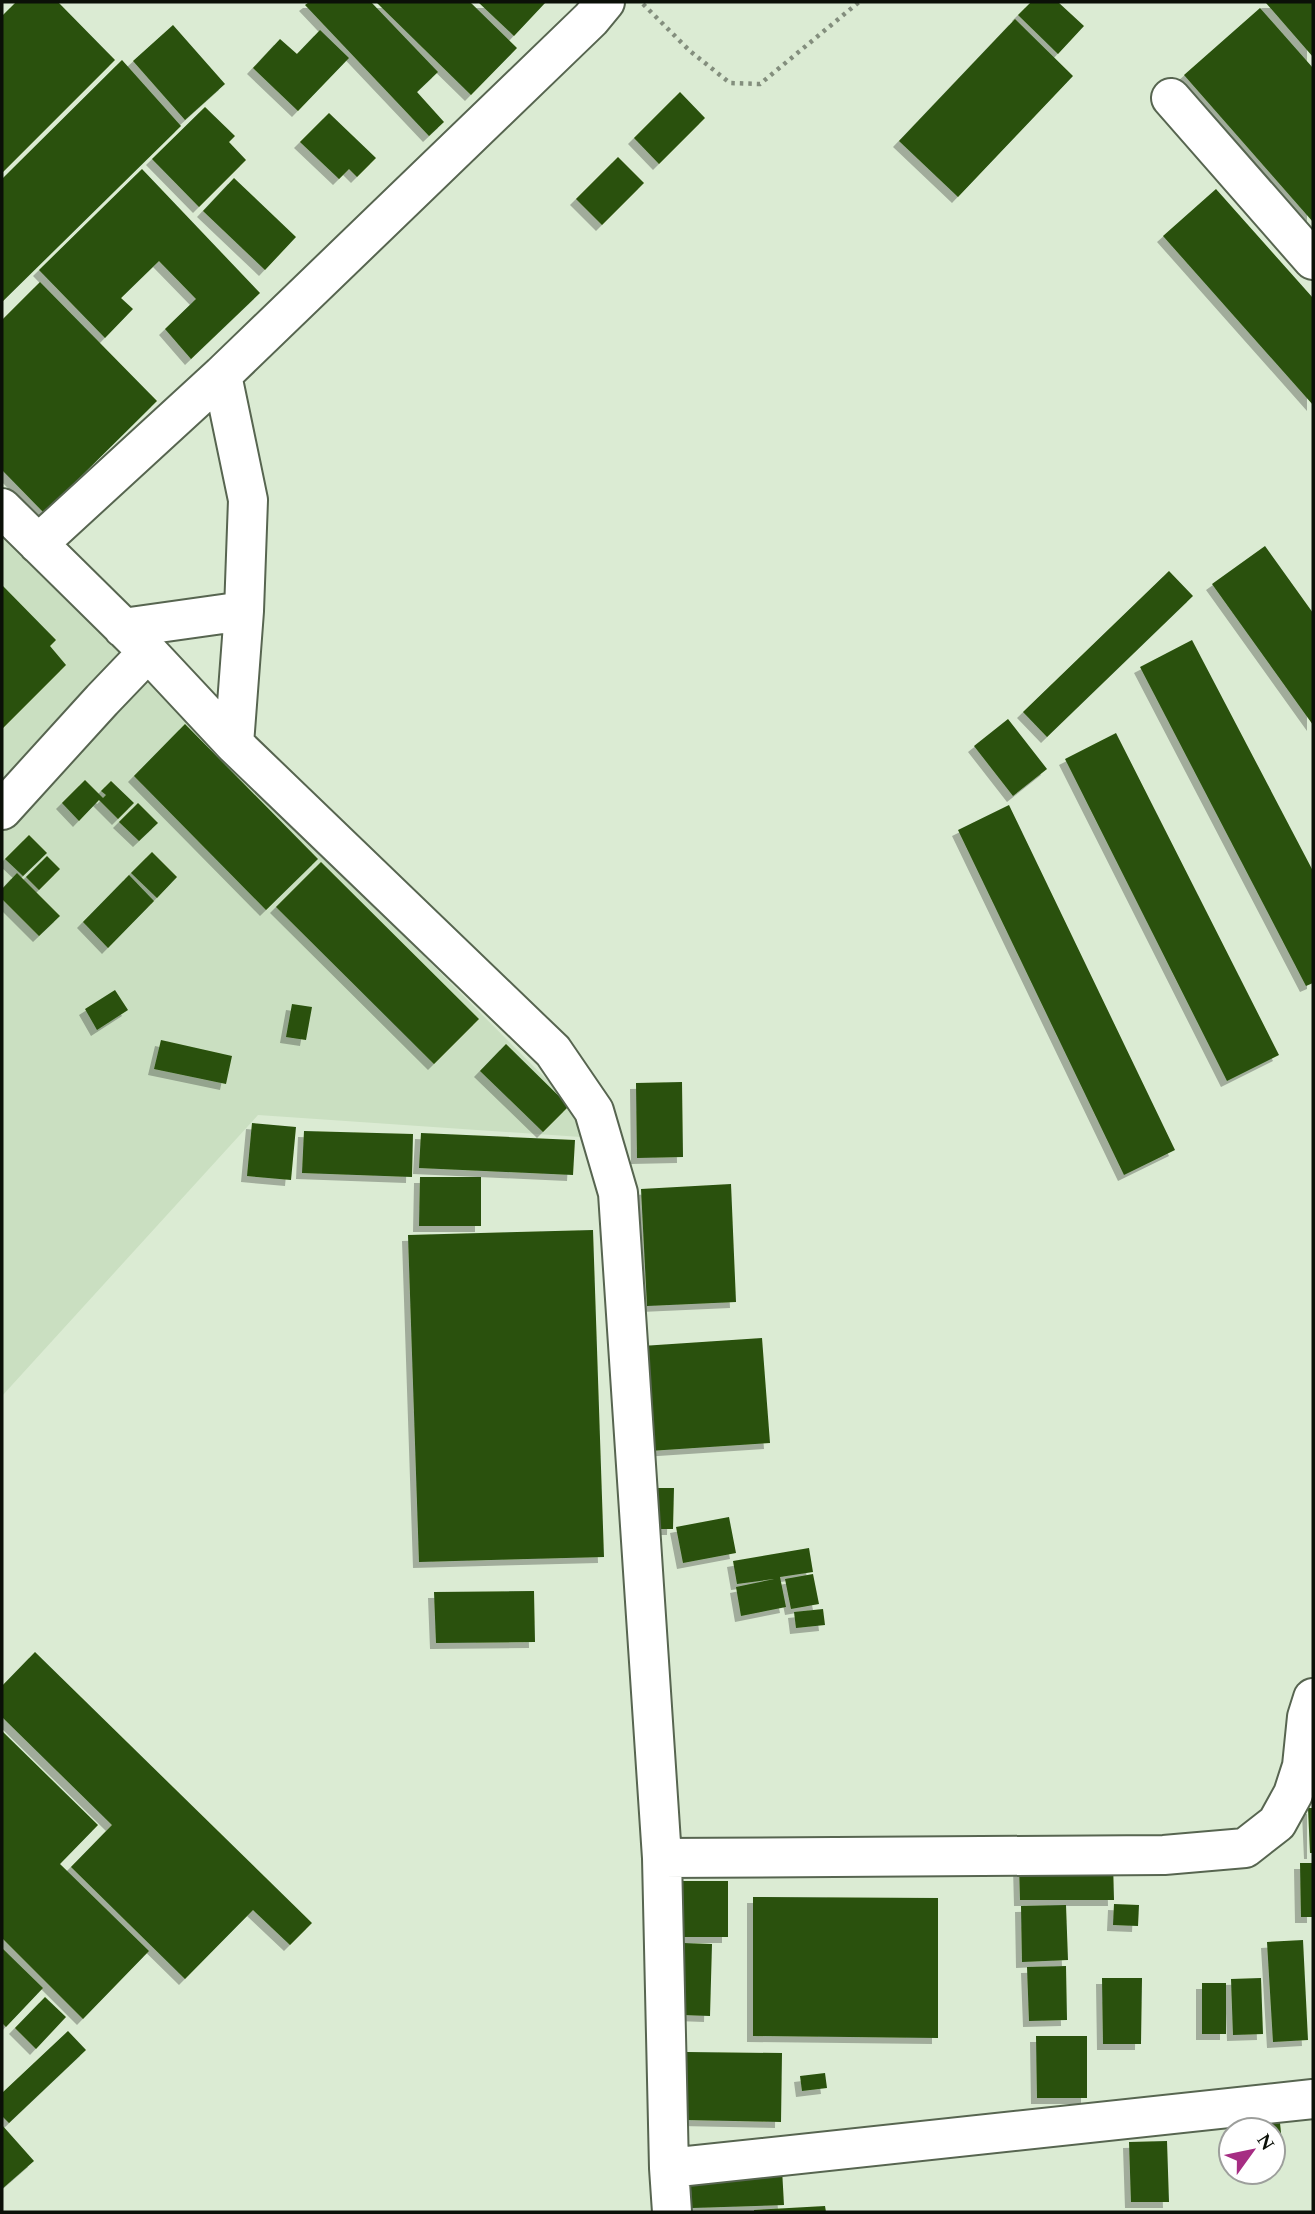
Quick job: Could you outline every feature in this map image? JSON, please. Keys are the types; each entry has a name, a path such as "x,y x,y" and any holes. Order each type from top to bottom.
{"street":[{"path":"38,544 222,375 591,19 605,2"},
{"path":"1171,98 1313,260"},
{"path":"222,375 248,500 244,611 234,744"},
{"path":"2,508 136,640 234,744 553,1051 594,1111 618,1193 662,1858 672,2212"},
{"path":"2,810 102,699 136,640 244,611"},
{"path":"662,1858 1164,1855 1245,1847 1277,1823 1293,1794 1302,1766 1307,1717 1313,1698"},
{"path":"669,2168 1313,2099"}],"path":[{"path":"641,2 690,51 730,83 760,84 859,2"}],"shaded area":[{"path":"2,533 584,1117 581,1137 258,1115 2,1396"}],"building":[{"path":"16,2 58,2 115,60 2,173 2,16"},
{"path":"309,2 371,2 438,72 417,92 444,122 429,136 305,5"},
{"path":"376,2 470,2 517,48 471,95"},
{"path":"478,2 546,2 514,36"},
{"path":"1031,2 1058,2 1084,26 1058,54 1018,15"},
{"path":"1313,2 1313,57 1266,3"},
{"path":"1260,8 1313,68 1313,222 1184,75"},
{"path":"1015,19 1073,76 958,197 899,141"},
{"path":"173,25 225,84 185,120 133,61"},
{"path":"320,30 349,58 298,111 253,68 280,39 297,54"},
{"path":"122,60 181,126 2,302 2,179"},
{"path":"680,92 705,118 659,164 634,138"},
{"path":"205,107 235,136 229,142 246,160 199,207 152,159"},
{"path":"329,113 376,158 357,177 349,169 339,179 300,142"},
{"path":"618,157 644,183 602,225 576,199"},
{"path":"142,169 260,293 191,359 165,329 196,299 159,261 121,298 133,309 105,338 39,270"},
{"path":"234,178 296,237 265,270 203,211"},
{"path":"1216,189 1313,298 1313,405 1163,236"},
{"path":"40,282 157,401 44,513 2,470 2,320"},
{"path":"1265,546 1313,613 1313,725 1212,584"},
{"path":"1169,571 1193,596 1047,737 1023,712"},
{"path":"2,585 56,640 50,646 66,665 2,729"},
{"path":"1192,640 1313,871 1313,983 1306,986 1140,667"},
{"path":"1008,719 1047,769 1013,796 974,746"},
{"path":"185,724 318,859 266,910 134,776"},
{"path":"1116,733 1279,1055 1227,1081 1065,759"},
{"path":"85,780 103,798 106,795 101,791 111,781 134,803 118,819 99,800 79,821 62,803"},
{"path":"138,803 158,823 139,841 119,822"},
{"path":"1009,805 1175,1150 1124,1175 958,830"},
{"path":"29,835 47,853 23,876 5,859"},
{"path":"152,852 177,877 157,898 131,873"},
{"path":"47,856 60,869 39,890 26,877"},
{"path":"321,862 479,1019 434,1064 276,907"},
{"path":"17,873 60,916 39,936 2,899 2,889"},
{"path":"129,875 154,901 108,948 83,922"},
{"path":"115,990 128,1010 97,1030 85,1009"},
{"path":"292,1004 312,1007 306,1040 286,1037"},
{"path":"161,1040 232,1056 226,1084 154,1069"},
{"path":"506,1044 569,1106 543,1132 480,1071"},
{"path":"682,1082 683,1157 637,1158 636,1083"},
{"path":"252,1123 296,1127 291,1180 247,1176"},
{"path":"304,1131 413,1134 412,1177 302,1173"},
{"path":"421,1133 575,1140 573,1175 419,1168"},
{"path":"420,1177 481,1177 481,1226 419,1226"},
{"path":"731,1184 736,1302 647,1306 641,1189"},
{"path":"593,1230 604,1557 419,1562 408,1235"},
{"path":"762,1338 770,1443 649,1451 642,1346"},
{"path":"656,1488 674,1488 673,1529 656,1529"},
{"path":"729,1517 736,1553 683,1563 676,1527"},
{"path":"809,1548 813,1572 780,1577 786,1607 741,1616 736,1587 774,1579 737,1584 733,1561"},
{"path":"813,1574 819,1604 791,1609 785,1579"},
{"path":"534,1591 535,1642 436,1643 434,1592"},
{"path":"823,1609 825,1625 796,1628 794,1612"},
{"path":"35,1652 312,1923 290,1945 253,1910 185,1979 71,1867 112,1825 2,1717 2,1686"},
{"path":"2,1731 98,1825 60,1864 149,1951 83,2019 2,1938"},
{"path":"1308,1808 1313,1808 1313,1853 1310,1853"},
{"path":"1019,1862 1113,1862 1114,1900 1020,1900"},
{"path":"1300,1863 1313,1863 1313,1917 1301,1917"},
{"path":"682,1881 728,1881 728,1937 681,1937"},
{"path":"753,1897 938,1898 938,2038 753,2036"},
{"path":"1114,1904 1139,1905 1138,1926 1113,1925"},
{"path":"1066,1905 1068,1960 1022,1962 1021,1906"},
{"path":"1303,1940 1308,2040 1273,2042 1267,1942"},
{"path":"684,1943 712,1944 710,2016 683,2015"},
{"path":"2,1948 43,1988 6,2027 2,2023"},
{"path":"1066,1966 1067,2020 1029,2021 1027,1967"},
{"path":"1102,1978 1142,1978 1141,2044 1103,2044"},
{"path":"1261,1978 1263,2034 1233,2035 1231,1979"},
{"path":"1202,1983 1226,1983 1226,2034 1202,2034"},
{"path":"45,1997 66,2017 36,2049 15,2028"},
{"path":"68,2031 86,2050 9,2123 2,2116 2,2093"},
{"path":"1036,2036 1087,2036 1087,2098 1037,2098"},
{"path":"687,2052 782,2053 781,2122 686,2120"},
{"path":"825,2073 827,2088 802,2091 800,2076"},
{"path":"2,2125 34,2161 2,2189"},
{"path":"1167,2141 1169,2202 1131,2202 1129,2142"},
{"path":"782,2169 784,2205 692,2208 690,2171"},
{"path":"825,2206 826,2212 754,2212 754,2210"}]}
